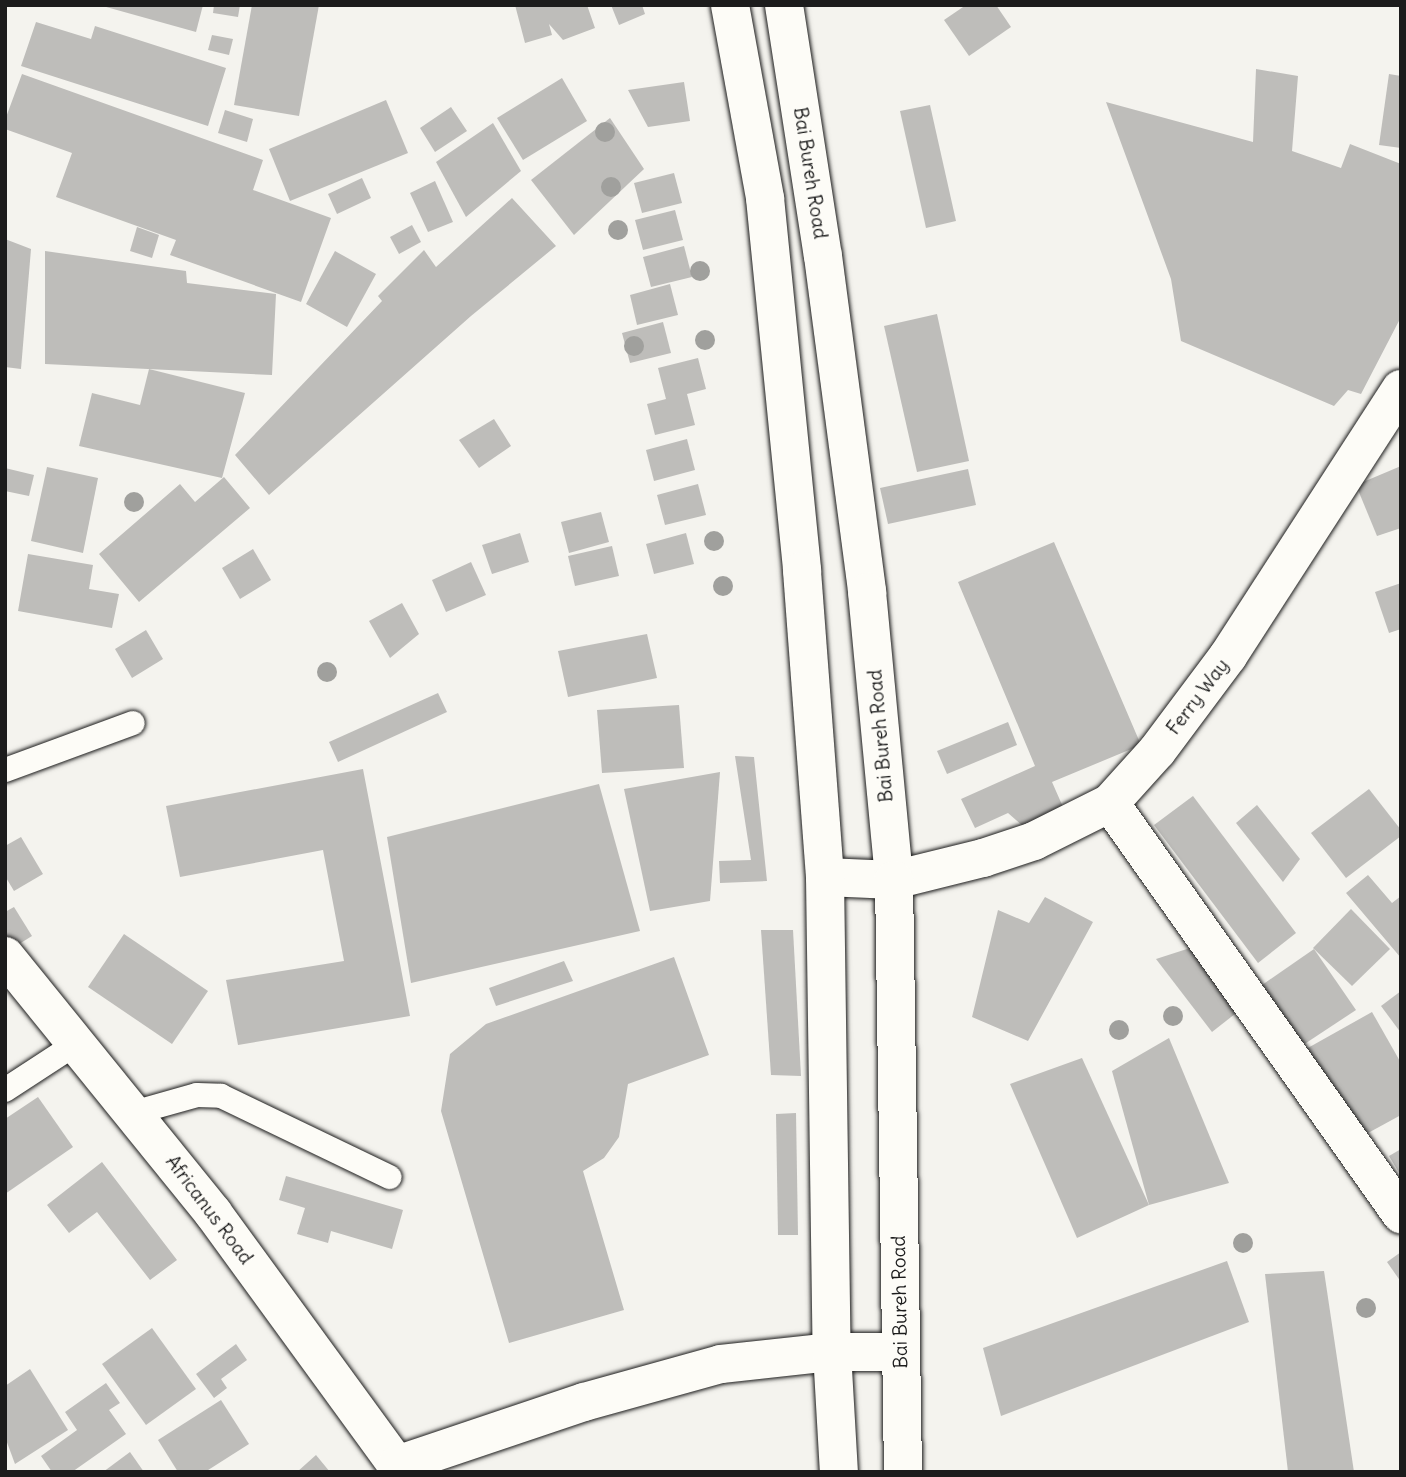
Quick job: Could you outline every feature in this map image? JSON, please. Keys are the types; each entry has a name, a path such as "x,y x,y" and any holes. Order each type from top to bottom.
{"main road":[{"path":"730,5 765,198 802,571 825,877 832,1353 839,1472"},
{"name":"Bai Bureh Road","path":"784,5 823,256 867,592 894,880 903,1472"},
{"name":"Ferry Way","path":"825,877 894,880 983,859 1034,842 1110,803 1157,751 1228,656 1401,389"},
{"path":"1110,803 1401,1214"},
{"name":"Africanus Road","path":"5,956 213,1213 400,1468"},
{"path":"400,1468 584,1402 721,1364 832,1353 900,1352"}],"lane":[{"path":"5,770 132,723"},
{"path":"5,1090 77,1043"},
{"path":"133,1112 197,1095 221,1096 389,1177"}],"building":[{"path":"99,5 203,5 196,32"},
{"path":"214,5 240,5 238,17 213,13"},
{"path":"252,5 319,5 299,116 234,105"},
{"path":"515,5 587,5 595,28 563,40 549,24 552,35 525,43"},
{"path":"611,5 642,5 645,14 619,25"},
{"path":"966,5 996,5 1011,27 969,56 944,20"},
{"path":"36,22 91,39 95,26 226,68 208,126 21,66"},
{"path":"212,35 233,39 229,55 208,50"},
{"path":"1256,69 1298,76 1292,151 1341,168 1350,144 1401,164 1401,317 1361,394 1348,390 1334,406 1181,341 1171,279 1106,102 1253,142"},
{"path":"22,74 263,160 253,190 331,218 301,302 170,255 176,240 56,197 72,153 5,129 5,120"},
{"path":"1389,74 1401,76 1401,148 1379,145"},
{"path":"562,78 587,121 523,160 497,118"},
{"path":"684,82 690,121 648,127 628,90"},
{"path":"386,100 408,153 290,201 269,149"},
{"path":"930,105 956,221 926,228 900,111"},
{"path":"451,107 467,131 435,152 420,128"},
{"path":"225,110 253,119 247,142 218,133"},
{"path":"610,118 644,169 574,235 531,180"},
{"path":"493,123 521,171 466,217 436,162"},
{"path":"674,173 682,203 642,213 634,183"},
{"path":"362,178 371,198 337,214 328,194"},
{"path":"435,181 453,222 428,232 410,193"},
{"path":"512,198 556,246 471,316 269,495 235,455 382,301 378,296 424,250 436,267"},
{"path":"675,210 683,240 643,250 635,220"},
{"path":"412,225 421,242 399,254 390,237"},
{"path":"137,227 159,235 152,258 130,251"},
{"path":"5,239 31,249 21,369 5,367"},
{"path":"684,246 692,277 651,287 643,257"},
{"path":"45,251 186,271 187,283 276,294 272,375 45,364"},
{"path":"335,251 376,274 347,327 306,304"},
{"path":"670,284 678,315 637,325 630,295"},
{"path":"937,314 969,461 917,472 884,326"},
{"path":"663,322 671,353 630,363 622,333"},
{"path":"698,358 706,389 687,394 695,425 655,435 647,404 666,399 658,368"},
{"path":"149,369 245,393 222,478 79,446 92,393 140,405"},
{"path":"494,419 511,446 479,468 459,440"},
{"path":"687,439 695,470 654,481 646,450"},
{"path":"1401,466 1401,528 1377,536 1356,485"},
{"path":"47,467 98,478 83,553 31,541"},
{"path":"5,468 34,475 29,496 5,491"},
{"path":"968,469 976,505 888,524 880,488"},
{"path":"224,477 250,508 139,602 99,554 180,484 195,502"},
{"path":"698,484 706,515 665,525 657,495"},
{"path":"601,512 609,542 569,553 561,522"},
{"path":"520,533 529,562 492,574 482,545"},
{"path":"686,533 694,564 654,574 646,544"},
{"path":"1054,542 1141,745 1052,782 1063,807 1023,826 1008,813 975,828 961,799 1035,766 958,582"},
{"path":"612,546 619,576 575,586 568,556"},
{"path":"253,549 271,580 240,599 222,568"},
{"path":"28,554 93,565 89,589 119,594 112,628 18,611"},
{"path":"471,562 486,595 446,612 432,580"},
{"path":"1401,583 1401,629 1389,633 1375,592"},
{"path":"402,603 419,634 390,658 369,621"},
{"path":"146,630 163,659 132,678 115,649"},
{"path":"647,634 657,678 568,697 558,651"},
{"path":"438,693 447,712 338,762 329,742"},
{"path":"679,705 684,768 602,773 597,710"},
{"path":"1008,722 1017,745 947,774 937,751"},
{"path":"735,756 754,757 767,881 720,883 719,861 751,860"},
{"path":"363,769 410,1016 238,1045 226,980 344,961 323,850 180,877 166,806"},
{"path":"720,772 710,901 650,911 624,789"},
{"path":"599,784 640,931 411,983 387,837"},
{"path":"1369,789 1401,830 1401,836 1346,878 1311,833"},
{"path":"1193,796 1296,933 1258,963 1154,825"},
{"path":"1257,805 1300,859 1283,882 1236,823"},
{"path":"21,837 43,874 14,891 5,876 5,846"},
{"path":"1368,875 1392,903 1401,896 1401,958 1346,893"},
{"path":"1045,897 1093,922 1028,1041 972,1017 998,910 1029,923"},
{"path":"14,907 32,936 11,949 5,940 5,912"},
{"path":"1351,909 1390,949 1352,986 1313,948"},
{"path":"761,930 793,930 801,1076 771,1075"},
{"path":"124,934 208,991 172,1044 88,987"},
{"path":"1190,948 1240,1010 1212,1032 1156,959"},
{"path":"1314,949 1356,1010 1303,1045 1262,985"},
{"path":"674,957 709,1055 628,1084 619,1137 604,1158 583,1171 624,1310 509,1343 441,1111 450,1054 486,1024"},
{"path":"564,961 573,981 496,1006 489,988"},
{"path":"1401,991 1401,1033 1381,1006"},
{"path":"1372,1012 1401,1063 1401,1115 1357,1139 1306,1049"},
{"path":"1169,1038 1229,1183 1149,1205 1112,1071"},
{"path":"1082,1058 1149,1205 1077,1238 1010,1084"},
{"path":"38,1097 73,1147 5,1194 5,1119"},
{"path":"796,1113 798,1235 778,1235 776,1114"},
{"path":"1401,1149 1401,1176 1389,1156"},
{"path":"102,1162 177,1260 150,1280 97,1212 69,1233 47,1205"},
{"path":"286,1176 403,1210 392,1249 331,1231 328,1243 297,1234 305,1208 279,1200"},
{"path":"1401,1252 1401,1282 1387,1262"},
{"path":"1227,1261 1249,1322 1001,1416 983,1348"},
{"path":"1324,1271 1354,1472 1288,1472 1265,1274"},
{"path":"152,1328 196,1389 146,1425 102,1364"},
{"path":"236,1344 247,1360 221,1379 227,1388 214,1398 196,1374"},
{"path":"30,1369 68,1430 15,1464 5,1437 5,1386"},
{"path":"106,1383 120,1403 109,1410 126,1434 72,1472 52,1472 41,1456 77,1430 65,1412"},
{"path":"221,1400 249,1444 205,1472 178,1472 158,1440"},
{"path":"130,1452 144,1472 103,1472"},
{"path":"316,1455 330,1472 297,1472"}]}
